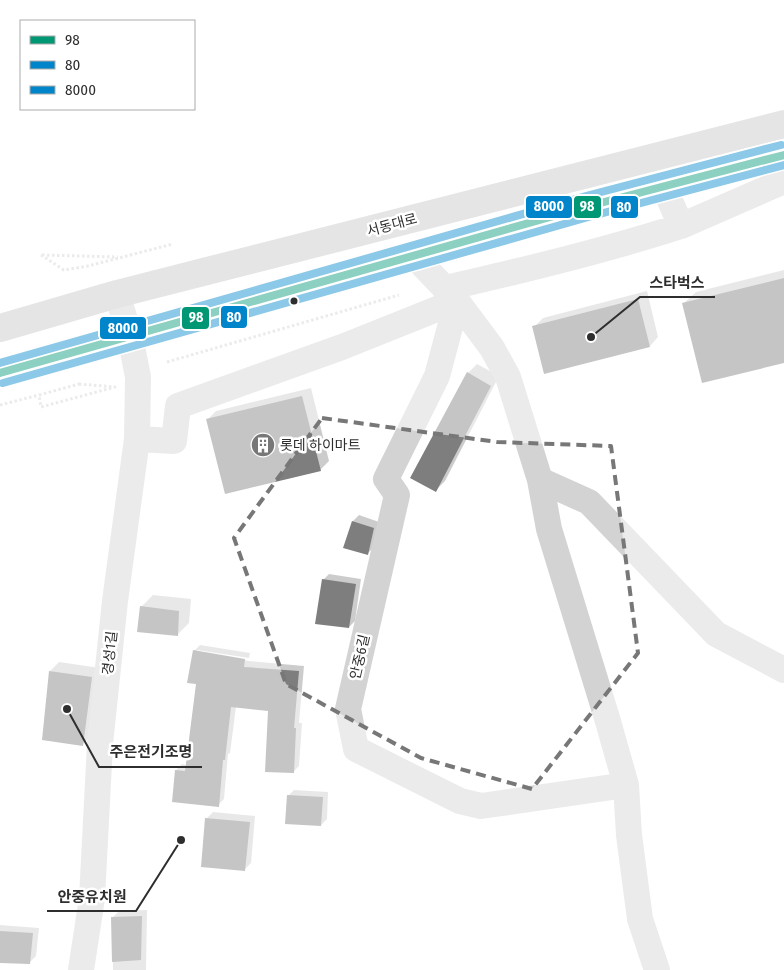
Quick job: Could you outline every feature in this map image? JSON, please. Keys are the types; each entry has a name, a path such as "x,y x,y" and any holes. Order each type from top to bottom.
{"main road":[{"name":"서동대로","path":"0,328 117,294 784,124"},
{"path":"0,374 413,255 589,206 664,188 784,155"}],"street":[{"path":"749,133 784,110"},
{"path":"137,439 174,441 178,406 342,346 452,294 502,276 682,226 784,180"},
{"path":"664,188 682,226"},
{"path":"413,255 452,294 492,348 508,377 540,480 549,530 626,785 629,835 640,918 656,970"},
{"name":"경성1길","path":"81,970 92,898 100,744 115,601 137,439 138,377 130,336 117,294"},
{"name":"안중6길","path":"452,294 437,376 386,479 396,495 348,709 356,749 460,800 481,806 626,785"},
{"path":"540,480 589,502 716,634 784,670"}],"path":[{"path":"121,257 41,255 64,270 88,266 173,244"},
{"path":"167,362 403,294"},
{"path":"0,405 79,384 115,387 41,408 39,395"}],"highlighted area":[{"path":"322,418 497,442 611,446 638,653 532,789 421,758 286,684 234,538"}],"building":[{"path":"784,278 784,363 702,383 682,303"},
{"path":"638,299 650,347 544,374 532,326"},
{"path":"467,372 491,386 436,492 410,478"},
{"name":"롯데 하이마트","path":"302,396 321,471 225,494 206,419"},
{"path":"352,521 374,528 368,555 343,548"},
{"path":"322,579 356,584 349,628 315,624"},
{"path":"140,606 179,611 178,636 137,632"},
{"path":"193,650 245,659 244,667 299,671 294,728 296,728 294,773 265,772 268,711 231,707 225,760 223,760 219,807 172,802 175,770 185,771 196,684 187,683"},
{"path":"49,671 92,677 83,746 42,740"},
{"path":"287,795 323,797 321,826 285,824"},
{"path":"205,818 250,822 245,871 201,867"},
{"path":"142,916 141,960 112,962 111,917"},
{"path":"0,931 33,933 30,964 0,963"}],"transit line":[{"name":"8000","path":"0,363 586,196 781,145"},
{"name":"98","path":"0,373 589,206 784,155"},
{"name":"80","path":"3,383 592,216 784,165"}],"place":[{"name":"스타벅스","path":"591,337"},
{"name":"롯데 하이마트","path":"263,445"},
{"name":"주은전기조명","path":"67,709"},
{"name":"안중유치원","path":"181,840"}]}
